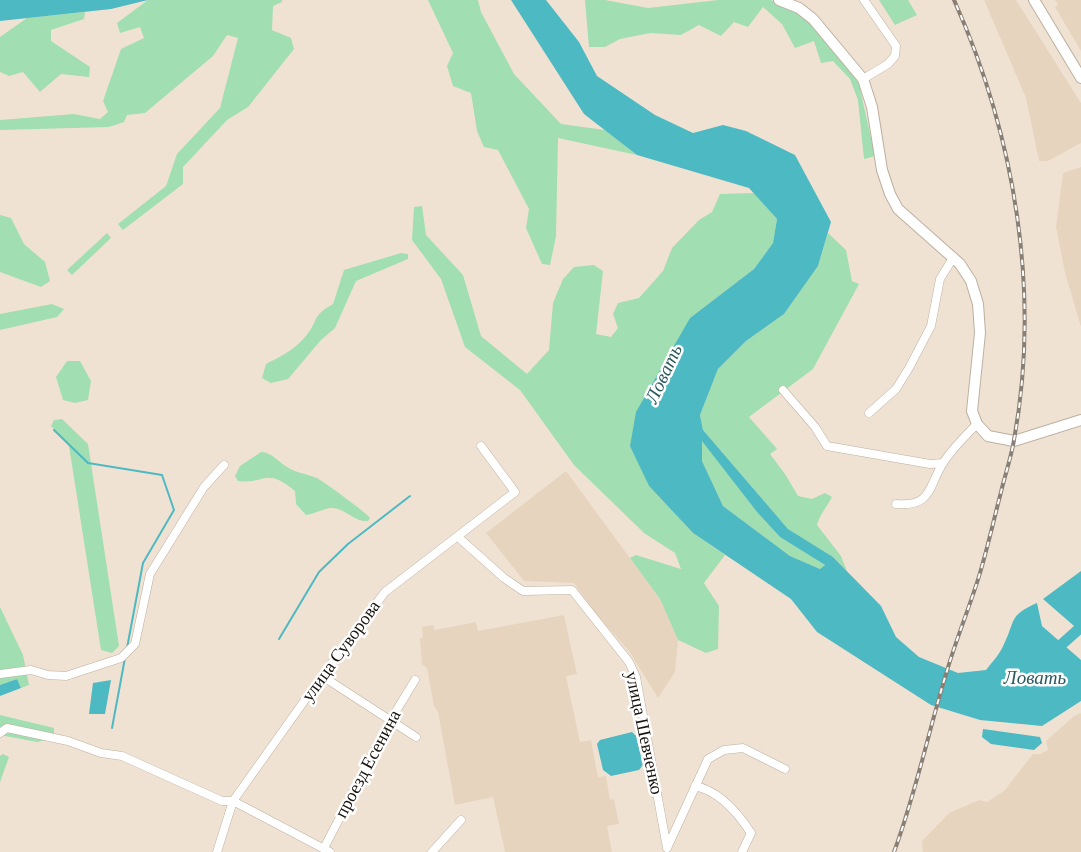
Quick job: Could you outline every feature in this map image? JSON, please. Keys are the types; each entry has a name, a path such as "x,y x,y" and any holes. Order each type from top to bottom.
{"street":[{"path":"779,0 799,8 813,19 863,79 872,106 882,170 890,194 898,209 953,258 971,281 978,304 980,333 972,411 977,424 988,436 1012,440 1024,439 1051,428 1081,420"},
{"path":"863,79 888,64 895,56 896,46 864,0"},
{"path":"1034,0 1081,78"},
{"path":"869,414 896,389 909,368 931,326 940,279 953,258"},
{"path":"783,390 815,427 827,446 930,464 943,463"},
{"path":"896,504 909,505 917,503 928,495 943,463 977,424"},
{"name":"улица Суворова","path":"217,852 233,802 322,676 385,592 515,492 481,446"},
{"path":"0,674 31,670 48,675 66,676 126,653 135,644 150,574 204,486 224,465"},
{"name":"улица Шевченко","path":"458,537 504,578 523,591 572,590 629,662 636,677 666,850"},
{"path":"322,676 416,737"},
{"name":"проезд Есенина","path":"327,850 390,721 415,680"},
{"path":"4,731 68,742 101,753 122,756 222,801 233,802 327,850"},
{"name":"улица Шевченко","path":"666,850 708,759 724,750 743,748 785,769"},
{"path":"695,786 705,788 716,794 744,822 751,832 742,852"},
{"path":"432,852 461,820"}],"shaded area":[{"path":"984,0 1016,0 1081,103 1081,143 1048,161 1039,161 1026,98"},
{"path":"1055,0 1081,0 1081,51 1055,7 1058,5"},
{"path":"1081,167 1081,327 1065,273 1056,227 1063,173"},
{"path":"566,471 660,599 678,640 675,672 658,698 629,651 595,613 574,583 524,581 486,533"},
{"path":"564,615 577,674 566,676 580,742 591,740 598,777 606,776 610,800 614,799 619,824 607,826 612,852 505,852 493,797 455,805 438,712 434,706 427,668 422,664 420,639 423,637 422,627 433,625 435,630 476,622 478,631"},
{"path":"1081,713 1081,852 923,852 922,841 949,813 979,800 987,802 1004,791 1033,754 1040,754 1048,750 1046,741 1074,716"}],"green space":[{"path":"148,0 282,0 282,2 273,6 272,30 291,38 294,49 248,107 227,120 183,167 183,184 123,230 118,224 166,186 177,154 220,108 238,38 227,35 213,56 145,113 127,115 124,122 109,127 0,130 0,120 74,114 100,119 108,112 103,101 121,49 144,38 140,27 120,33 117,23"},
{"path":"428,0 478,0 481,12 514,74 561,124 605,130 637,155 558,138 556,236 550,265 542,264 526,228 529,209 498,150 484,147 477,131 471,93 453,86 447,66 453,53"},
{"path":"585,0 605,0 648,8 718,0 771,0 795,9 808,18 858,80 875,156 864,159 858,100 850,79 833,61 821,63 814,41 795,48 782,24 763,7 748,27 734,22 721,36 699,25 681,35 650,33 620,39 605,47 589,47"},
{"path":"879,0 908,0 917,15 895,25"},
{"path":"85,12 84,19 51,30 51,41 90,67 89,77 61,74 40,92 23,72 9,76 0,72 0,37 27,18"},
{"path":"754,193 777,219 773,243 754,269 690,318 631,446 649,486 693,533 725,555 704,583 719,606 718,649 706,653 678,640 660,599 630,558 636,555 681,569 675,553 644,533 574,465 520,390 465,347 441,279 412,240 414,207 422,206 426,235 463,275 481,336 527,374 549,350 553,303 563,279 574,267 594,265 603,271 596,334 611,337 618,328 613,314 618,303 639,298 663,271 672,248 699,220 712,212 720,194"},
{"path":"0,215 11,218 24,244 45,262 50,281 41,287 0,272"},
{"path":"107,233 111,238 72,275 67,270"},
{"path":"828,233 846,250 852,281 859,284 813,369 749,417 777,449 770,454 798,496 812,499 825,493 832,497 817,525 841,556 847,571 833,557 788,529 703,430 700,415 718,369 746,341 784,314 818,266"},
{"path":"401,253 408,254 408,259 356,281 335,328 321,340 288,379 271,383 262,378 266,364 296,346 305,337 318,315 333,304 344,270"},
{"path":"52,304 64,309 57,317 0,330 0,314"},
{"path":"67,361 80,361 91,381 88,400 75,403 63,400 56,377"},
{"path":"62,419 88,444 119,646 112,653 101,650 69,446 51,426 54,420"},
{"path":"702,440 757,512 780,537 825,565 820,569 790,556 723,506 702,461"},
{"path":"261,452 272,455 290,469 317,478 354,504 370,518 368,521 363,521 335,508 306,515 296,504 295,491 277,479 265,478 247,482 238,481 235,476 240,466"},
{"path":"0,607 23,655 29,685 21,688 17,679 0,685"},
{"path":"0,715 54,728 54,738 37,742 0,735"},
{"path":"3,754 9,757 0,782 0,756"}],"water":[{"path":"0,0 148,0 111,9 0,21"},
{"name":"Ловать","path":"511,0 546,0 579,42 597,76 655,115 693,133 723,125 746,131 795,155 831,222 818,266 784,314 746,341 718,369 700,415 703,430 788,529 833,557 881,606 896,637 919,657 958,673 986,670 1000,651 1017,615 1037,603 1042,626 1081,660 1081,701 1042,726 980,720 931,705 817,632 791,599 693,533 649,486 630,446 636,412 690,318 754,269 773,243 777,219 749,188 637,155 584,114","holes":["702,441 757,512 780,537 825,565 820,569 790,556 723,506 702,461"]},
{"name":"Ловать","path":"1081,571 1081,632 1043,599"},
{"path":"17,679 21,688 0,696 0,685"},
{"path":"111,680 105,714 89,714 93,683"},
{"path":"983,729 1040,737 1042,743 1034,750 991,744 982,737"},
{"path":"632,732 636,736 643,765 639,770 611,776 603,770 597,744 600,740"}],"waterway":[{"path":"54,430 88,463 162,475 174,510 143,563 127,648"},
{"path":"279,639 319,572 348,544 410,496"},
{"name":"Ловать","path":"1052,653 1081,627"},
{"path":"112,728 125,658"}],"railway":[{"path":"894,852 910,805 950,661 983,563 1013,447 1022,384 1025,328 1023,272 1017,215 1007,160 993,105 975,52 954,0"}]}
